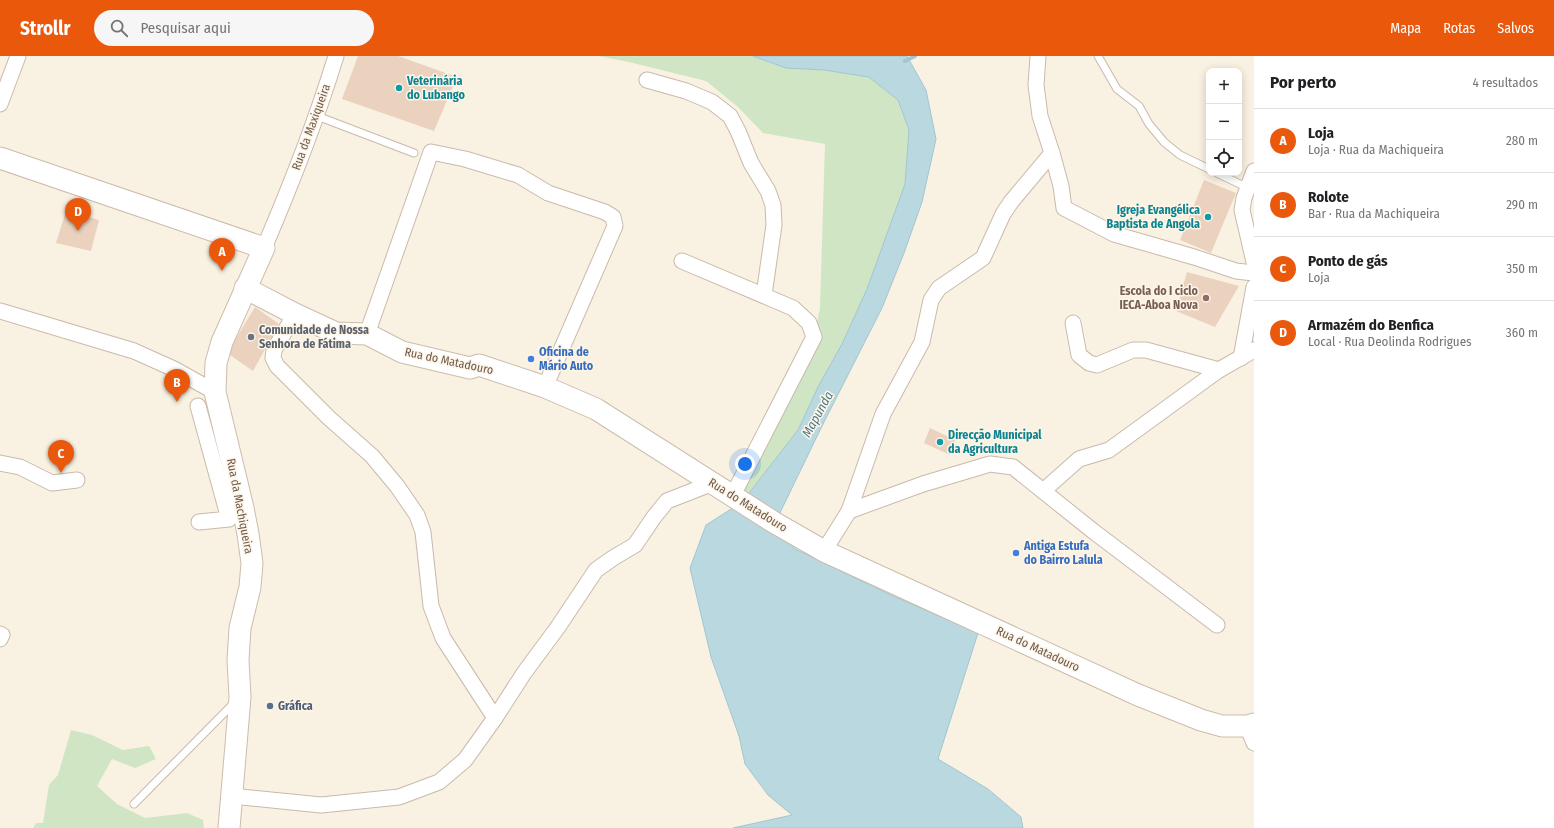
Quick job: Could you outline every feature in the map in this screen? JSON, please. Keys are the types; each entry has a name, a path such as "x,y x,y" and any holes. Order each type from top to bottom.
{"street":[{"path":"0,104 18,56"},
{"name":"Rua da Maxiqueira","path":"285,198 317,116 336,56"},
{"path":"1038,56 1036,85 1040,116 1061,186 1064,208 1114,234 1194,257 1236,271 1254,273"},
{"path":"647,80 686,91 712,102 730,116 751,163 768,191 773,205 774,225 764,295"},
{"path":"367,334 431,152 465,159 518,175 548,193 605,212 613,218 615,226 545,387"},
{"path":"824,551 849,511 883,414 922,342 931,300 939,288 983,258 1003,214 1011,202 1052,153"},
{"path":"0,158 264,248"},
{"path":"1254,171 1242,210 1254,262"},
{"name":"Rua da Machiqueira","path":"229,828 240,697 238,660 240,628 250,587 252,563 243,508 215,392 216,363 222,342 285,198"},
{"path":"682,262 793,308 808,323 814,338 737,498"},
{"path":"1241,358 1254,287"},
{"name":"Rua do Matadouro","path":"246,288 295,314 336,333 367,334 402,352 470,368 479,365 545,387 596,409 775,523 824,551 1138,695 1201,720 1222,726 1252,731"},
{"path":"0,311 134,351 174,369 215,392"},
{"path":"295,314 274,350 273,358 277,366 329,418 372,456 397,486 417,515 423,532 431,606 444,638 495,718"},
{"path":"1073,323 1079,355 1089,363 1097,365 1133,350 1146,350 1219,370"},
{"path":"1043,491 1079,458 1109,450 1219,370 1254,350"},
{"path":"198,406 229,519 199,522"},
{"path":"0,463 20,468 52,483 77,480"},
{"path":"849,511 924,484 990,464 1013,467 1093,532 1217,625"},
{"path":"232,796 321,805 399,796 439,782 466,760 596,570 635,545 667,501 713,483"},
{"path":"0,634 2,635 0,639"}],"lane":[{"path":"1098,56 1117,89 1139,106 1149,124 1164,142 1180,155 1206,168"},
{"path":"317,116 414,153"},
{"path":"1223,176 1248,188"},
{"path":"134,804 240,697"}],"green space":[{"path":"598,56 753,56 786,68 824,70 870,77 898,100 909,130 905,184 867,289 842,344 818,387 798,430 742,502 733,495 814,337 820,308 825,144 763,133 738,107 706,81"},
{"path":"71,730 92,735 123,750 149,746 156,759 135,768 112,759 97,786 117,804 145,818 187,813 203,820 204,828 33,828 36,823 43,823 49,785 58,775"}],"water":[{"name":"Mapunda","path":"753,56 907,56 926,90 936,139 922,202 882,308 775,523 795,549 891,595 978,633 938,759 988,789 1021,817 1023,828 733,828 792,815 768,795 745,764 739,736 711,657 690,568 706,525 742,502 798,430 818,387 842,344 867,289 905,184 909,130 898,100 869,77 824,70 786,68"}],"building":[{"name":"Veterinária do Lubango","path":"358,56 398,56 457,77 434,131 342,99"},
{"name":"Igreja Evangélica Baptista de Angola","path":"1204,180 1236,193 1211,253 1180,240"},
{"path":"66,211 99,220 91,251 56,243"},
{"name":"Escola do I ciclo IECA-Aboa Nova","path":"1187,272 1239,286 1215,327 1176,311"},
{"name":"Comunidade de Nossa Senhora de Fátima","path":"255,307 279,324 253,371 227,353"},
{"name":"Direcção Municipal da Agricultura","path":"930,428 955,440 950,455 924,443"}],"waterway":[{"path":"905,61 915,56"}],"place":[{"name":"Veterinária do Lubango","path":"399,88"},
{"name":"Igreja Evangélica Baptista de Angola","path":"1208,217"},
{"name":"Armazém do Benfica","path":"78,231"},
{"name":"Loja","path":"222,271"},
{"name":"Escola do I ciclo IECA-Aboa Nova","path":"1206,298"},
{"name":"Comunidade de Nossa Senhora de Fátima","path":"251,337"},
{"name":"Oficina de Mário Auto","path":"531,359"},
{"name":"Rolote","path":"177,402"},
{"name":"Direcção Municipal da Agricultura","path":"940,442"},
{"name":"Ponto de gás","path":"61,473"},
{"name":"Antiga Estufa do Bairro Lalula","path":"1016,553"},
{"name":"Gráfica","path":"270,706"}]}
